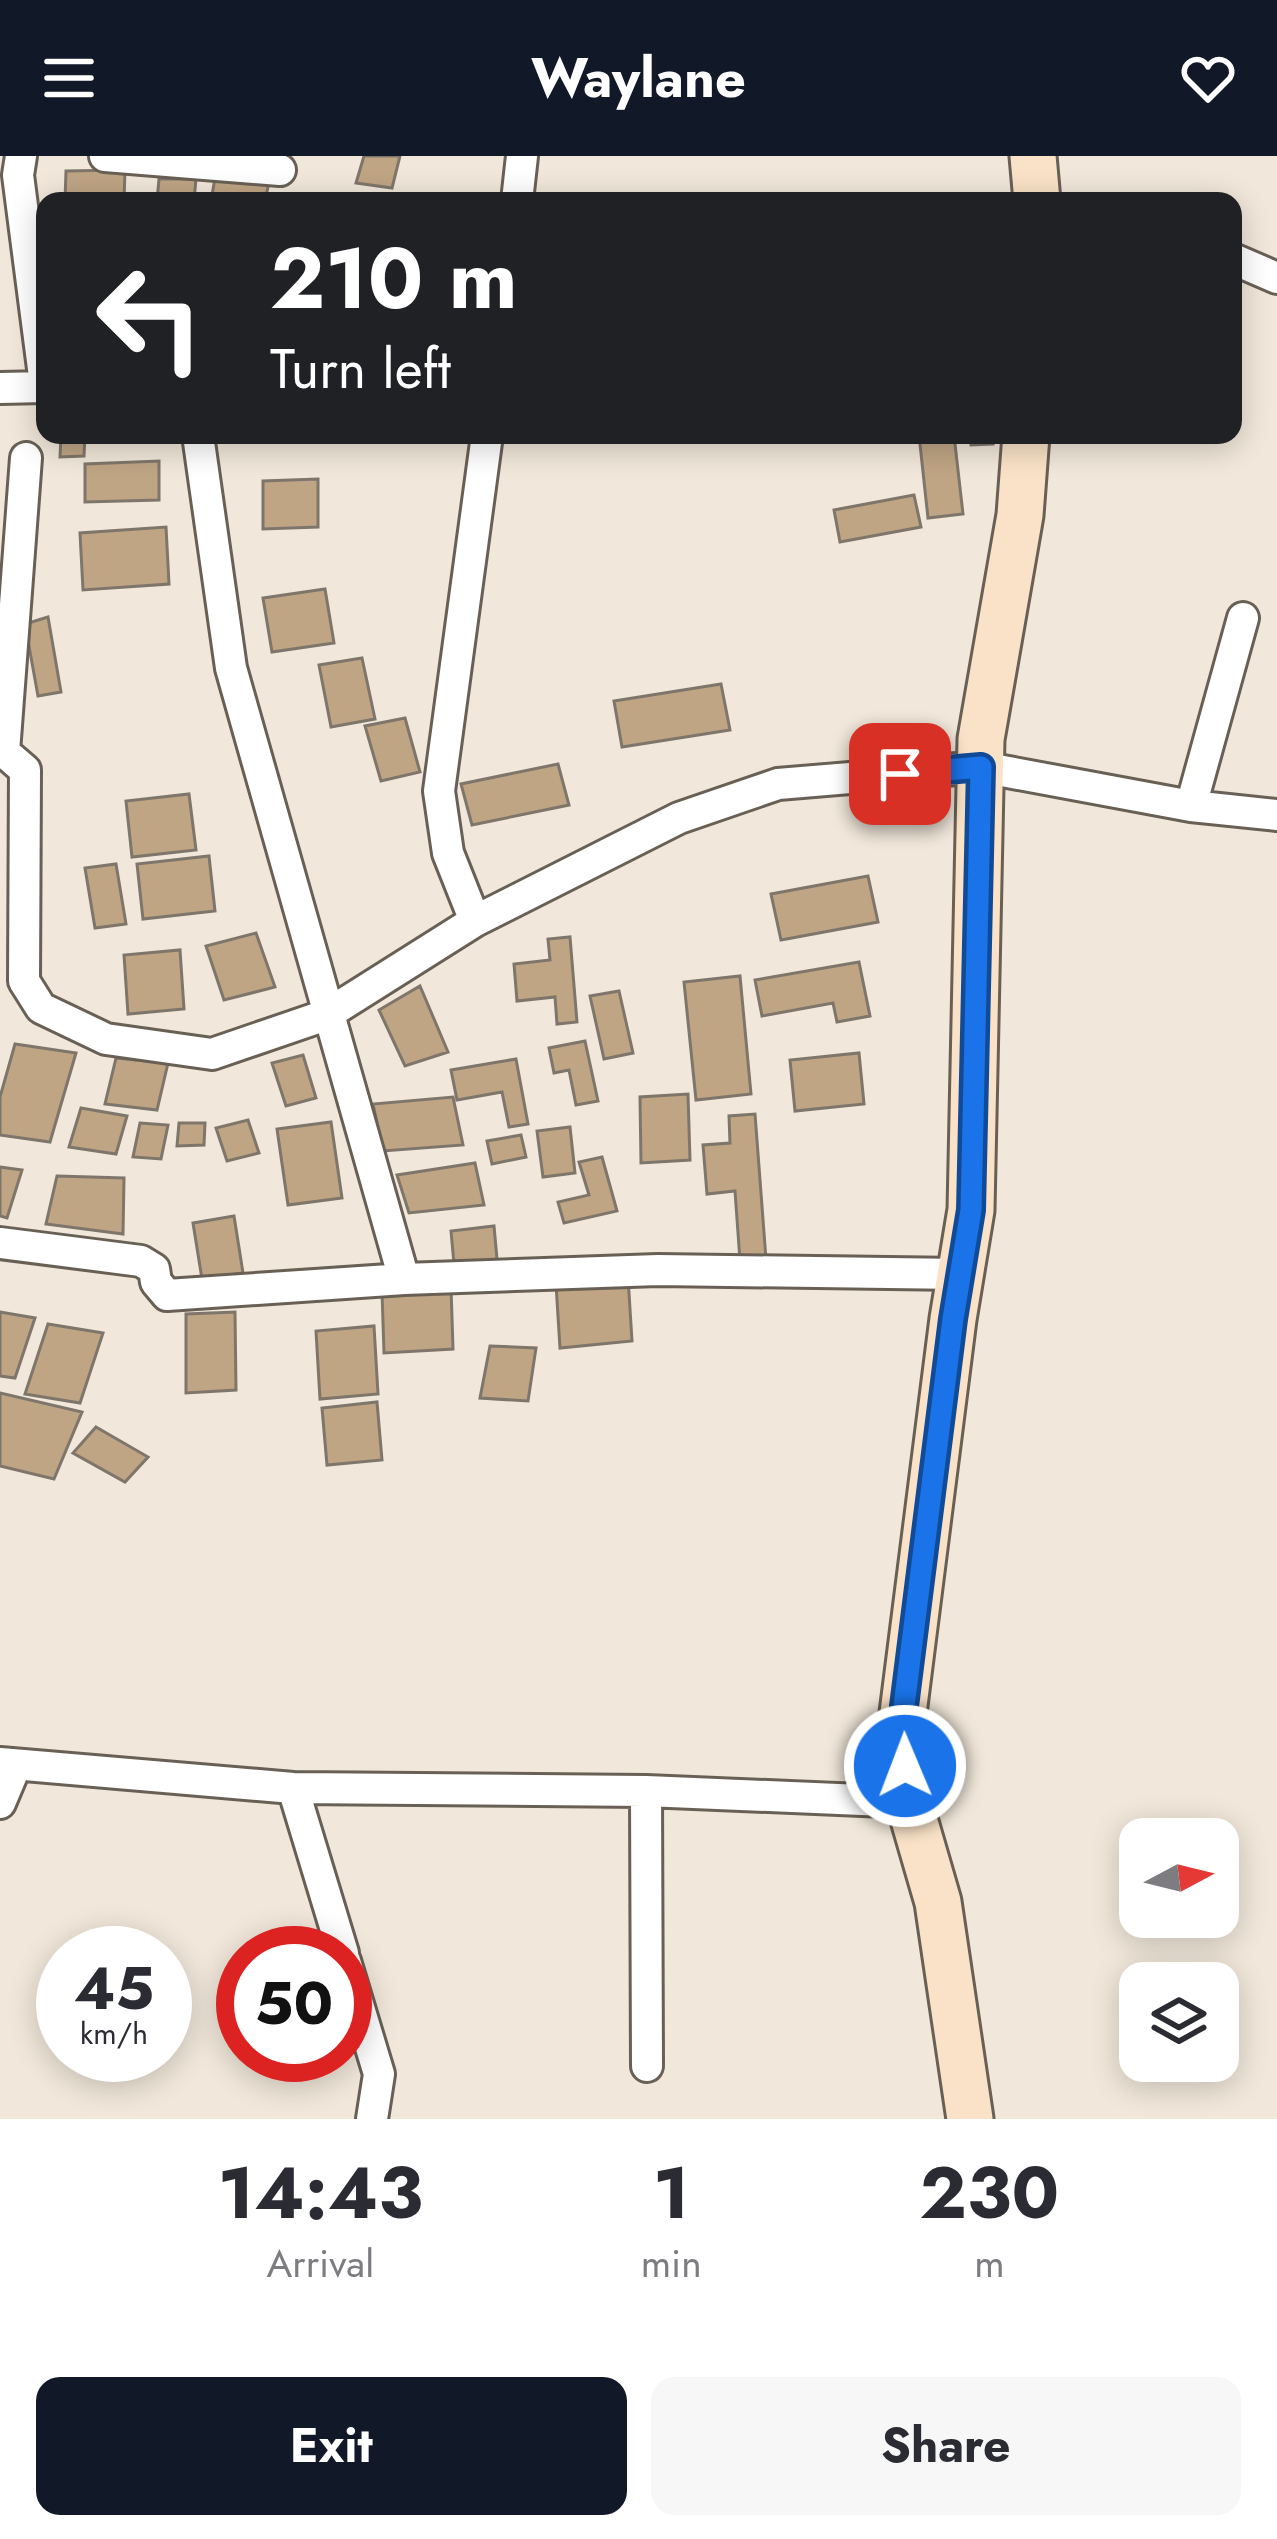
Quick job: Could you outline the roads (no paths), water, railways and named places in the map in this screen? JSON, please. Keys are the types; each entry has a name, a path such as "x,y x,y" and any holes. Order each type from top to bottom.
{"main road":[{"path":"1033,156 1036,192"},
{"path":"970,2119 938,1902 909,1802 901,1730 971,1210 981,739 1020,515 1026,444"}],"street":[{"path":"21,156 18,175 36,316"},
{"path":"105,156 280,170"},
{"path":"518,192 522,156"},
{"path":"1242,263 1277,278"},
{"path":"0,388 36,386"},
{"path":"199,444 230,668 404,1279"},
{"path":"476,921 448,853 439,791 486,444"},
{"path":"26,458 4,752 25,770 24,981 41,1008 106,1039 212,1054 326,1015 476,921 679,818 778,784 981,767 1191,806 1277,815"},
{"path":"1191,806 1243,618"},
{"path":"0,1243 141,1261 154,1269 156,1282 167,1295 404,1279 658,1270 961,1274"},
{"path":"0,1803 8,1764 293,1788 646,1791 909,1802"},
{"path":"293,1788 335,1926"},
{"path":"646,1791 647,2066"},
{"path":"372,2051 379,2074 372,2119"}]}
